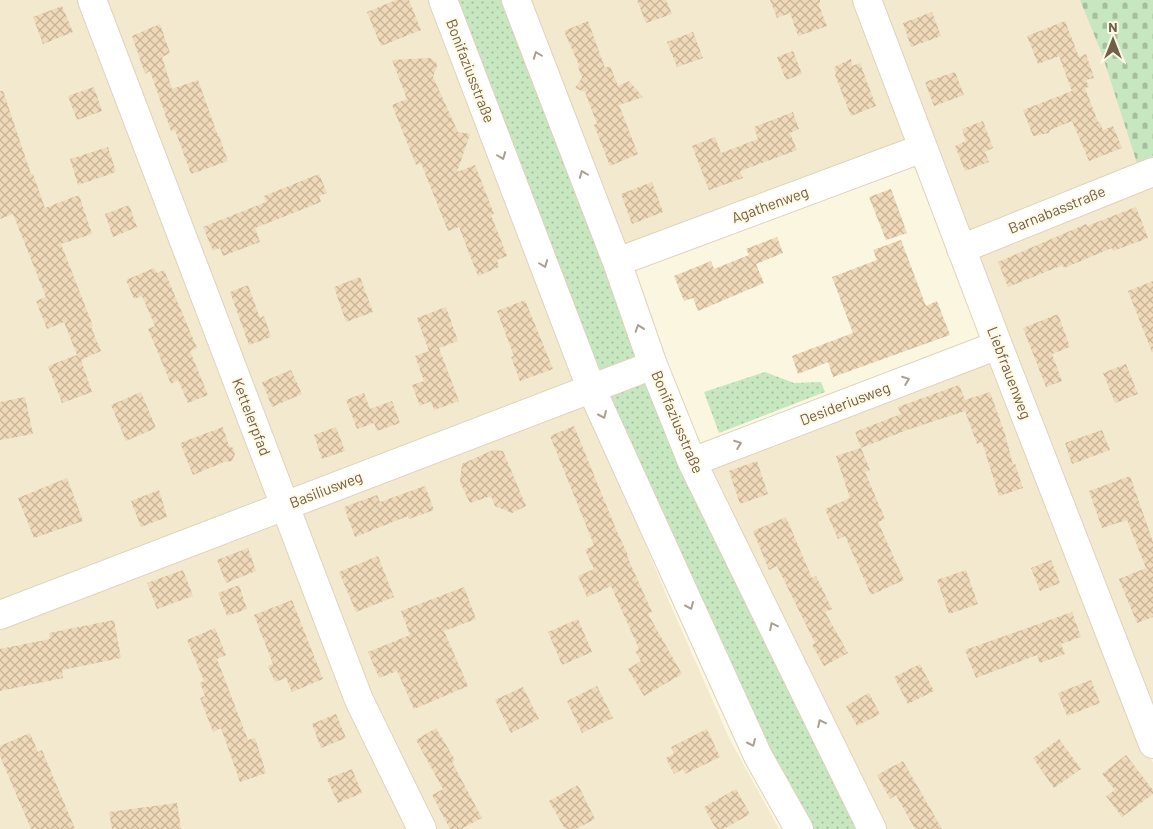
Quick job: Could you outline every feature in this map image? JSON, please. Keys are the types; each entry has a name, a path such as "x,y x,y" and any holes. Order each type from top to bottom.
{"street":[{"name":"Kettelerpfad","path":"92,0 358,700 422,829"},
{"name":"Bonifaziusstraße","path":"443,0 591,388 758,756 799,829"},
{"name":"Bonifaziusstraße","path":"516,0 617,262 652,366 692,462 872,829"},
{"name":"Liebfrauenweg","path":"867,0 961,249 1153,744"},
{"name":"Agathenweg","path":"617,262 923,148"},
{"name":"Barnabasstraße","path":"961,249 1153,172"},
{"name":"Desideriusweg","path":"692,462 998,345"},
{"name":"Basiliusweg","path":"0,615 652,366"}],"shaded area":[{"path":"0,0 430,0 588,408 671,606 729,738 779,829 0,829"},
{"path":"524,0 859,0 909,140 626,248"},
{"path":"874,0 1153,0 1153,162 965,235"},
{"path":"1153,178 1153,722 976,253"},
{"path":"988,361 994,365 1146,750 1153,763 1153,829 877,829 704,467"}],"green space":[{"path":"453,0 502,0 612,266 864,829 805,829 591,374"},
{"path":"1080,0 1153,0 1153,156 1137,163 1102,54"},
{"path":"765,372 794,383 821,382 825,392 719,433 704,392"}],"building":[{"path":"396,0 409,0 421,30 381,46 367,12"},
{"path":"637,0 666,0 672,14 646,23"},
{"path":"770,0 820,0 820,3 818,3 827,26 798,36 790,13 777,18"},
{"path":"62,6 73,32 43,44 33,17"},
{"path":"932,12 941,36 911,47 903,23"},
{"path":"588,21 605,68 610,66 618,86 629,81 643,97 619,105 638,154 610,166 594,125 597,124 585,92 575,88 582,78 579,65 564,31"},
{"path":"1065,21 1079,57 1086,54 1094,78 1086,80 1089,87 1085,88 1098,122 1100,122 1103,130 1113,126 1122,148 1089,161 1072,121 1050,130 1049,133 1033,136 1023,110 1072,91 1059,56 1038,64 1027,36"},
{"path":"160,24 170,53 162,57 172,89 198,80 228,161 191,174 175,130 171,131 150,71 145,74 132,36"},
{"path":"693,32 703,58 677,67 667,42"},
{"path":"793,51 802,74 786,80 777,57"},
{"path":"430,58 436,62 437,66 433,77 458,132 470,134 457,172 475,165 494,214 491,215 507,256 497,260 499,267 478,276 459,227 448,231 421,163 416,165 392,105 407,99 392,60"},
{"path":"851,59 852,66 860,63 876,106 851,116 835,75 834,67"},
{"path":"955,72 964,95 934,106 925,82"},
{"path":"94,87 102,111 77,120 68,96"},
{"path":"0,91 3,91 31,174 33,174 45,208 79,195 92,234 61,244 101,351 81,360 92,392 62,403 48,366 77,355 64,322 47,329 36,301 46,297 13,214 0,219"},
{"path":"793,112 799,129 790,133 797,150 740,171 743,178 709,190 692,146 715,137 721,153 758,139 754,127"},
{"path":"983,121 993,148 985,152 989,162 965,171 955,146 966,141 962,129"},
{"path":"108,147 116,172 78,185 70,159"},
{"path":"319,174 327,193 319,196 321,202 255,228 260,242 223,256 220,248 213,251 203,227 266,202 264,196"},
{"path":"652,182 663,212 632,224 621,194"},
{"path":"891,189 907,233 886,240 869,197"},
{"path":"129,205 137,227 113,237 105,214"},
{"path":"1136,207 1148,238 1113,251 1112,248 1064,268 1063,265 1008,287 998,262 1086,224 1087,226"},
{"path":"777,237 783,253 756,264 764,283 698,311 693,298 684,301 674,276 711,261 714,269 749,255 746,249"},
{"path":"901,240 926,306 937,301 950,335 833,377 828,362 798,374 792,356 853,333 832,277 877,260 873,250"},
{"path":"154,268 157,273 164,270 197,348 190,351 208,395 188,403 178,380 171,384 148,329 155,326 142,296 134,299 126,280"},
{"path":"360,277 373,312 346,322 334,287"},
{"path":"1153,281 1153,351 1152,352 1128,291"},
{"path":"248,285 260,318 264,316 271,337 249,345 230,292"},
{"path":"525,300 553,369 520,381 511,357 514,356 497,311"},
{"path":"446,307 458,341 439,348 459,401 434,410 431,401 420,406 412,385 424,381 415,356 429,351 417,318"},
{"path":"1058,314 1070,347 1052,354 1062,381 1046,387 1023,328"},
{"path":"1126,364 1138,394 1115,403 1103,373"},
{"path":"291,370 302,394 272,407 262,382"},
{"path":"959,385 965,400 990,392 1005,434 1013,465 1015,464 1023,488 999,496 982,442 977,444 965,411 907,430 861,448 855,432 901,414 898,407"},
{"path":"141,392 156,428 126,441 111,405"},
{"path":"364,393 370,409 392,401 400,423 377,431 374,423 357,429 346,400"},
{"path":"25,397 33,434 0,440 0,402"},
{"path":"574,426 652,612 648,614 682,674 644,696 628,669 641,661 635,651 639,649 611,586 587,597 578,576 594,569 585,550 594,545 550,436"},
{"path":"223,427 229,446 233,448 235,454 232,461 224,462 193,475 180,443"},
{"path":"336,427 345,451 322,459 314,435"},
{"path":"1102,430 1110,450 1072,464 1065,443"},
{"path":"861,448 870,470 865,472 885,519 878,522 904,580 871,595 845,536 838,539 825,509 850,498 836,456"},
{"path":"493,450 503,451 526,506 512,513 495,506 491,496 470,503 460,482 462,464"},
{"path":"757,461 768,494 740,504 729,471"},
{"path":"1130,476 1153,542 1153,617 1137,623 1119,579 1146,568 1127,520 1102,528 1089,491"},
{"path":"67,478 83,521 34,538 18,498"},
{"path":"425,486 434,510 409,519 408,516 355,537 344,507 377,495 380,502"},
{"path":"159,490 167,517 141,527 131,501"},
{"path":"786,517 812,578 816,576 832,609 825,612 848,653 824,666 812,645 815,643 777,566 769,570 753,531"},
{"path":"248,548 256,571 226,583 217,560"},
{"path":"378,556 394,597 356,612 339,572"},
{"path":"1051,560 1060,583 1040,591 1031,568"},
{"path":"183,570 193,596 157,609 147,583"},
{"path":"966,570 978,604 949,614 937,580"},
{"path":"239,585 247,609 227,616 218,593"},
{"path":"464,587 476,619 444,631 468,686 414,709 397,671 379,678 368,652 410,635 401,611"},
{"path":"292,600 323,679 292,692 286,678 275,682 268,666 273,664 254,615"},
{"path":"1072,612 1081,637 1061,644 1065,654 1040,663 1037,655 976,678 965,650"},
{"path":"578,619 592,652 562,665 548,632"},
{"path":"114,620 121,658 62,670 63,678 0,691 0,649 50,639 49,633"},
{"path":"215,628 226,655 217,659 248,740 255,738 266,773 240,782 221,728 213,732 200,698 205,696 200,683 204,681 187,640"},
{"path":"920,664 934,691 908,704 894,677"},
{"path":"1091,680 1100,703 1067,716 1058,693"},
{"path":"597,686 613,718 582,733 567,701"},
{"path":"523,687 539,719 511,733 495,700"},
{"path":"869,693 880,714 857,726 846,706"},
{"path":"336,714 346,738 321,748 312,724"},
{"path":"436,728 455,760 452,762 482,818 461,829 450,829 432,795 443,789 416,740"},
{"path":"707,729 720,757 685,774 683,769 674,774 666,758 674,754 671,747"},
{"path":"30,733 38,752 42,750 75,829 31,829 0,756 0,746"},
{"path":"1059,739 1081,769 1054,788 1033,758"},
{"path":"1126,755 1153,790 1153,794 1122,817 1106,796 1115,790 1102,774"},
{"path":"903,761 942,829 915,829 896,795 890,799 877,775"},
{"path":"352,769 362,793 338,803 327,779"},
{"path":"578,785 595,819 576,829 565,829 549,801"},
{"path":"736,789 750,814 724,829 716,829 704,807"},
{"path":"177,803 181,829 112,829 109,812"}]}
